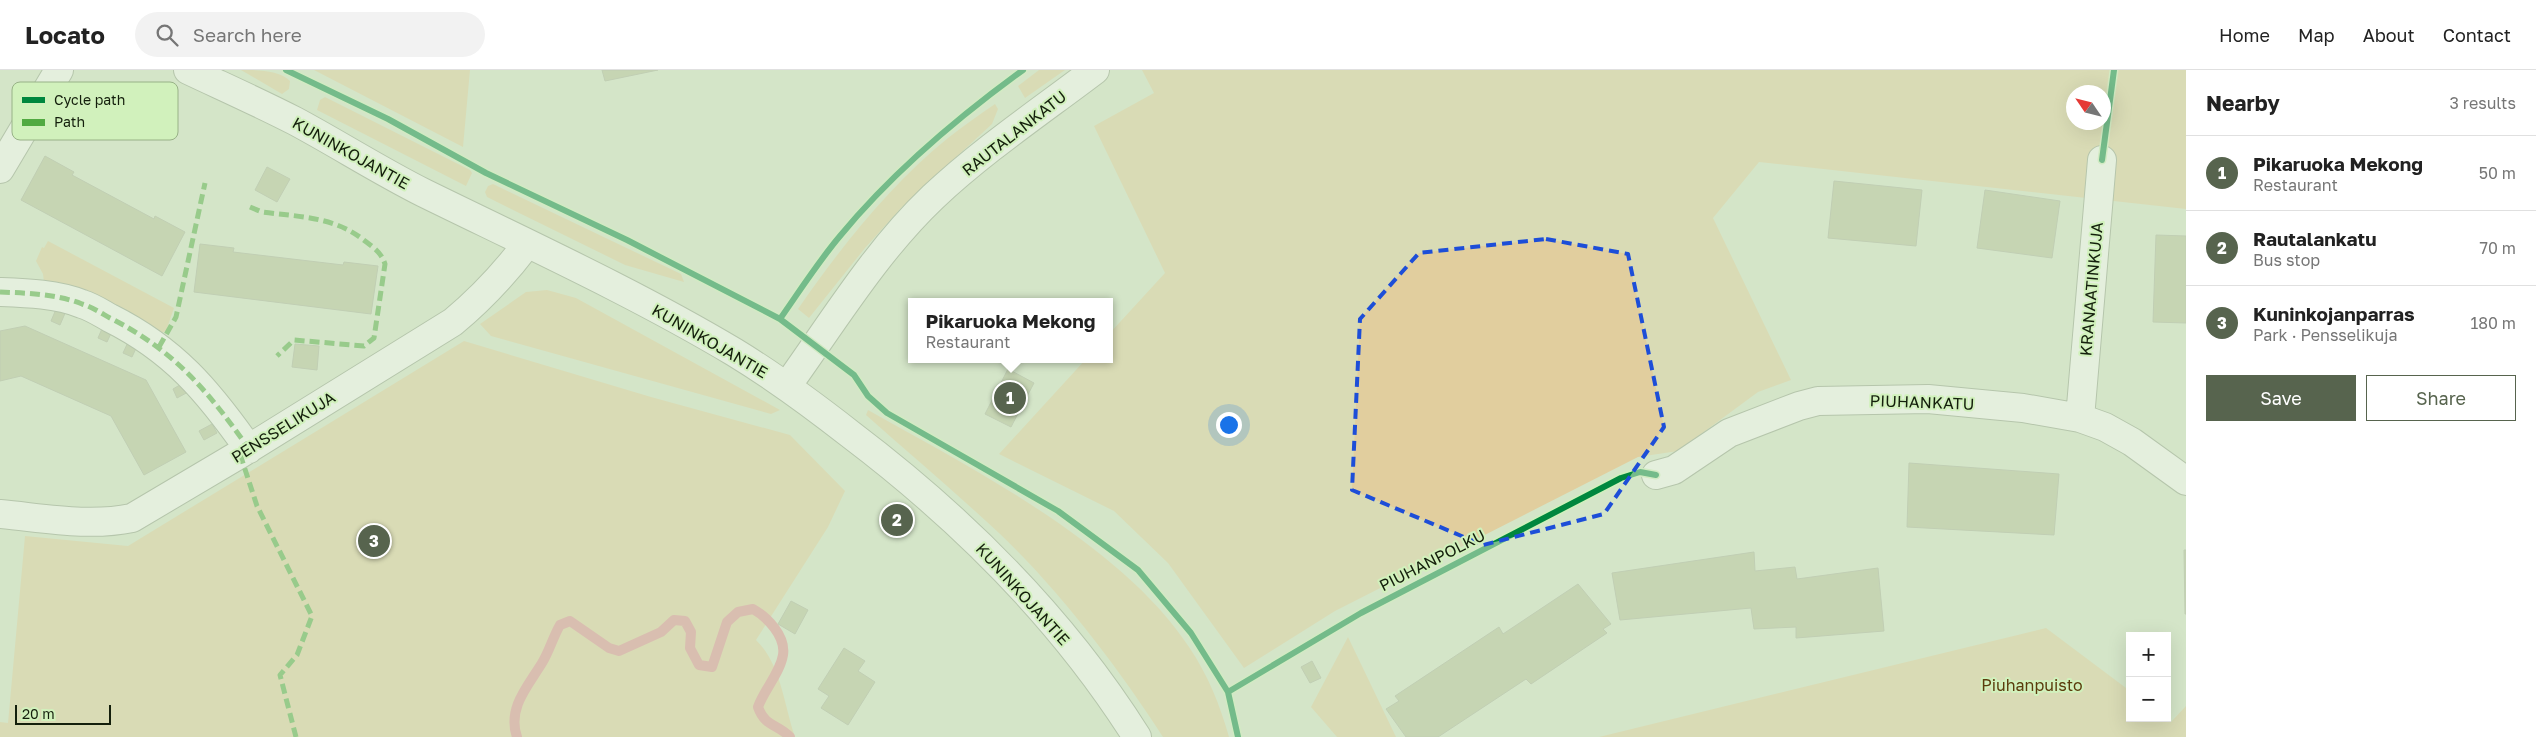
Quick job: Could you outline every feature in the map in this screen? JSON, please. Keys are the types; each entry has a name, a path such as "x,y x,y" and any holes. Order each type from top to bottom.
{"street":[{"path":"52,82 59,70"},
{"name":"KUNINKOJANTIE","path":"188,70 294,121 419,190 527,244 733,352 787,386 888,462 986,550 1036,603 1084,663 1137,737"},
{"name":"RAUTALANKATU","path":"787,386 881,257 932,198 960,173 1095,70"},
{"path":"0,169 17,140"},
{"name":"KRANAATINKUJA","path":"2080,418 2102,160"},
{"name":"PENSSELIKUJA","path":"0,514 91,522 114,522 132,518 249,449 453,322 483,297 527,244"},
{"path":"0,292 36,294 82,304 136,331 159,347 212,398 249,449"},
{"name":"PIUHANKATU","path":"1656,475 1674,470 1730,433 1771,416 1818,401 1928,399 2023,408 2080,418 2132,442 2186,481"}],"highlighted area":[{"path":"1546,239 1628,254 1664,427 1604,514 1483,545 1352,490 1360,319 1419,253"}],"green space":[{"path":"241,70 268,71 286,77 290,81 289,89 282,94"},
{"path":"314,70 470,70 463,147"},
{"path":"1039,70 1065,70 1025,98 1018,86"},
{"path":"1142,70 2186,70 2186,209 1759,162 1713,218 1791,380 1758,392 1678,451 1638,457 1335,611 1244,668 1168,563 1114,511 999,454 1082,363 1113,363 1113,330 1165,273 1094,126 1154,93"},
{"path":"325,97 470,170 472,173 466,186 317,110 320,100"},
{"path":"995,104 998,109 992,124 901,208 865,248 809,318 798,309 849,240 906,176 948,138"},
{"path":"493,184 681,274 684,282 625,265 487,197 485,192 488,186"},
{"path":"48,241 174,308 166,331 161,333 44,282 43,274 36,261 42,247 44,248"},
{"path":"547,290 576,298 780,410 771,414 491,336 480,324 526,292"},
{"path":"464,341 651,397 790,435 845,491 828,527 756,640 771,661 776,673 795,737 0,737 0,722 8,723 25,536 128,546"},
{"path":"868,410 998,484 1043,512 1086,543 1125,575 1160,610 1189,647 1213,690 1229,737 1163,737 1087,630 1044,580 999,533 866,415"},
{"name":"Piuhanpuisto","path":"2046,628 2126,688 2126,722 2171,722 2186,706 2186,737 1599,737"},
{"path":"1348,637 1396,737 1337,737 1311,707"}],"building":[{"path":"602,70 658,70 605,81"},
{"path":"45,156 74,172 72,175 154,219 155,216 185,232 162,276 21,200"},
{"path":"267,167 290,179 277,202 255,190"},
{"path":"1834,181 1922,190 1916,246 1828,238"},
{"path":"1985,190 2060,201 2052,258 1977,248"},
{"path":"2156,235 2186,236 2186,323 2153,322"},
{"path":"200,244 234,248 233,252 343,265 344,262 378,266 371,314 194,292"},
{"path":"57,307 66,311 60,325 51,321"},
{"path":"104,324 113,329 107,342 98,338"},
{"path":"25,326 146,380 186,452 144,475 111,416 21,376 0,381 0,331"},
{"path":"129,340 138,344 132,357 123,353"},
{"path":"295,344 319,346 317,370 292,367"},
{"path":"1008,369 1034,383 1011,427 985,414"},
{"path":"185,382 190,391 177,398 173,389"},
{"path":"212,424 217,433 204,440 199,431"},
{"path":"1909,463 2059,474 2054,535 1907,527"},
{"path":"886,517 901,529 896,535 881,523"},
{"path":"2184,550 2186,550 2186,614 2185,614"},
{"path":"1754,552 1755,571 1795,567 1797,579 1878,568 1884,631 1796,638 1796,627 1754,629 1751,608 1620,620 1612,573"},
{"path":"1578,584 1611,624 1603,629 1607,633 1531,684 1526,679 1438,737 1406,737 1386,709 1399,701 1395,696 1499,627 1503,634"},
{"path":"791,601 808,610 795,634 778,624"},
{"path":"844,648 865,661 858,671 875,682 848,725 821,708 829,696 818,689"},
{"path":"1312,661 1321,678 1310,683 1301,667"}],"waterway":[{"path":"517,737 515,716 520,698 544,659 560,625 570,621 609,648 619,651 661,632 674,620 685,621 691,632 690,648 699,665 712,667 727,622 738,612 753,609 764,617 779,634 783,648 779,668 758,707 768,722 790,737"}],"marked path":[{"path":"159,347 176,317 205,183"},
{"path":"250,207 262,212 316,219 341,227 374,248 385,264 374,338 364,346 294,340 277,356"},
{"path":"0,292 62,298 93,308 133,330 171,358 204,390 249,449"},
{"path":"240,454 257,506 312,616 297,655 280,675 296,737"}],"cycle path":[{"path":"286,70 388,119 486,173 627,240 780,319 854,375 868,396 887,413 1058,511 1138,570 1191,633 1228,692 1238,737"},
{"path":"780,319 832,246 881,190 926,147 1023,70"},
{"path":"2102,160 2114,70"},
{"name":"PIUHANPOLKU","path":"1228,692 1361,613 1621,478 1640,472 1656,475"}],"place":[{"name":"Pikaruoka Mekong","path":"1010,398"},
{"name":"Rautalankatu","path":"897,520"},
{"name":"Kuninkojanparras","path":"374,541"}]}
